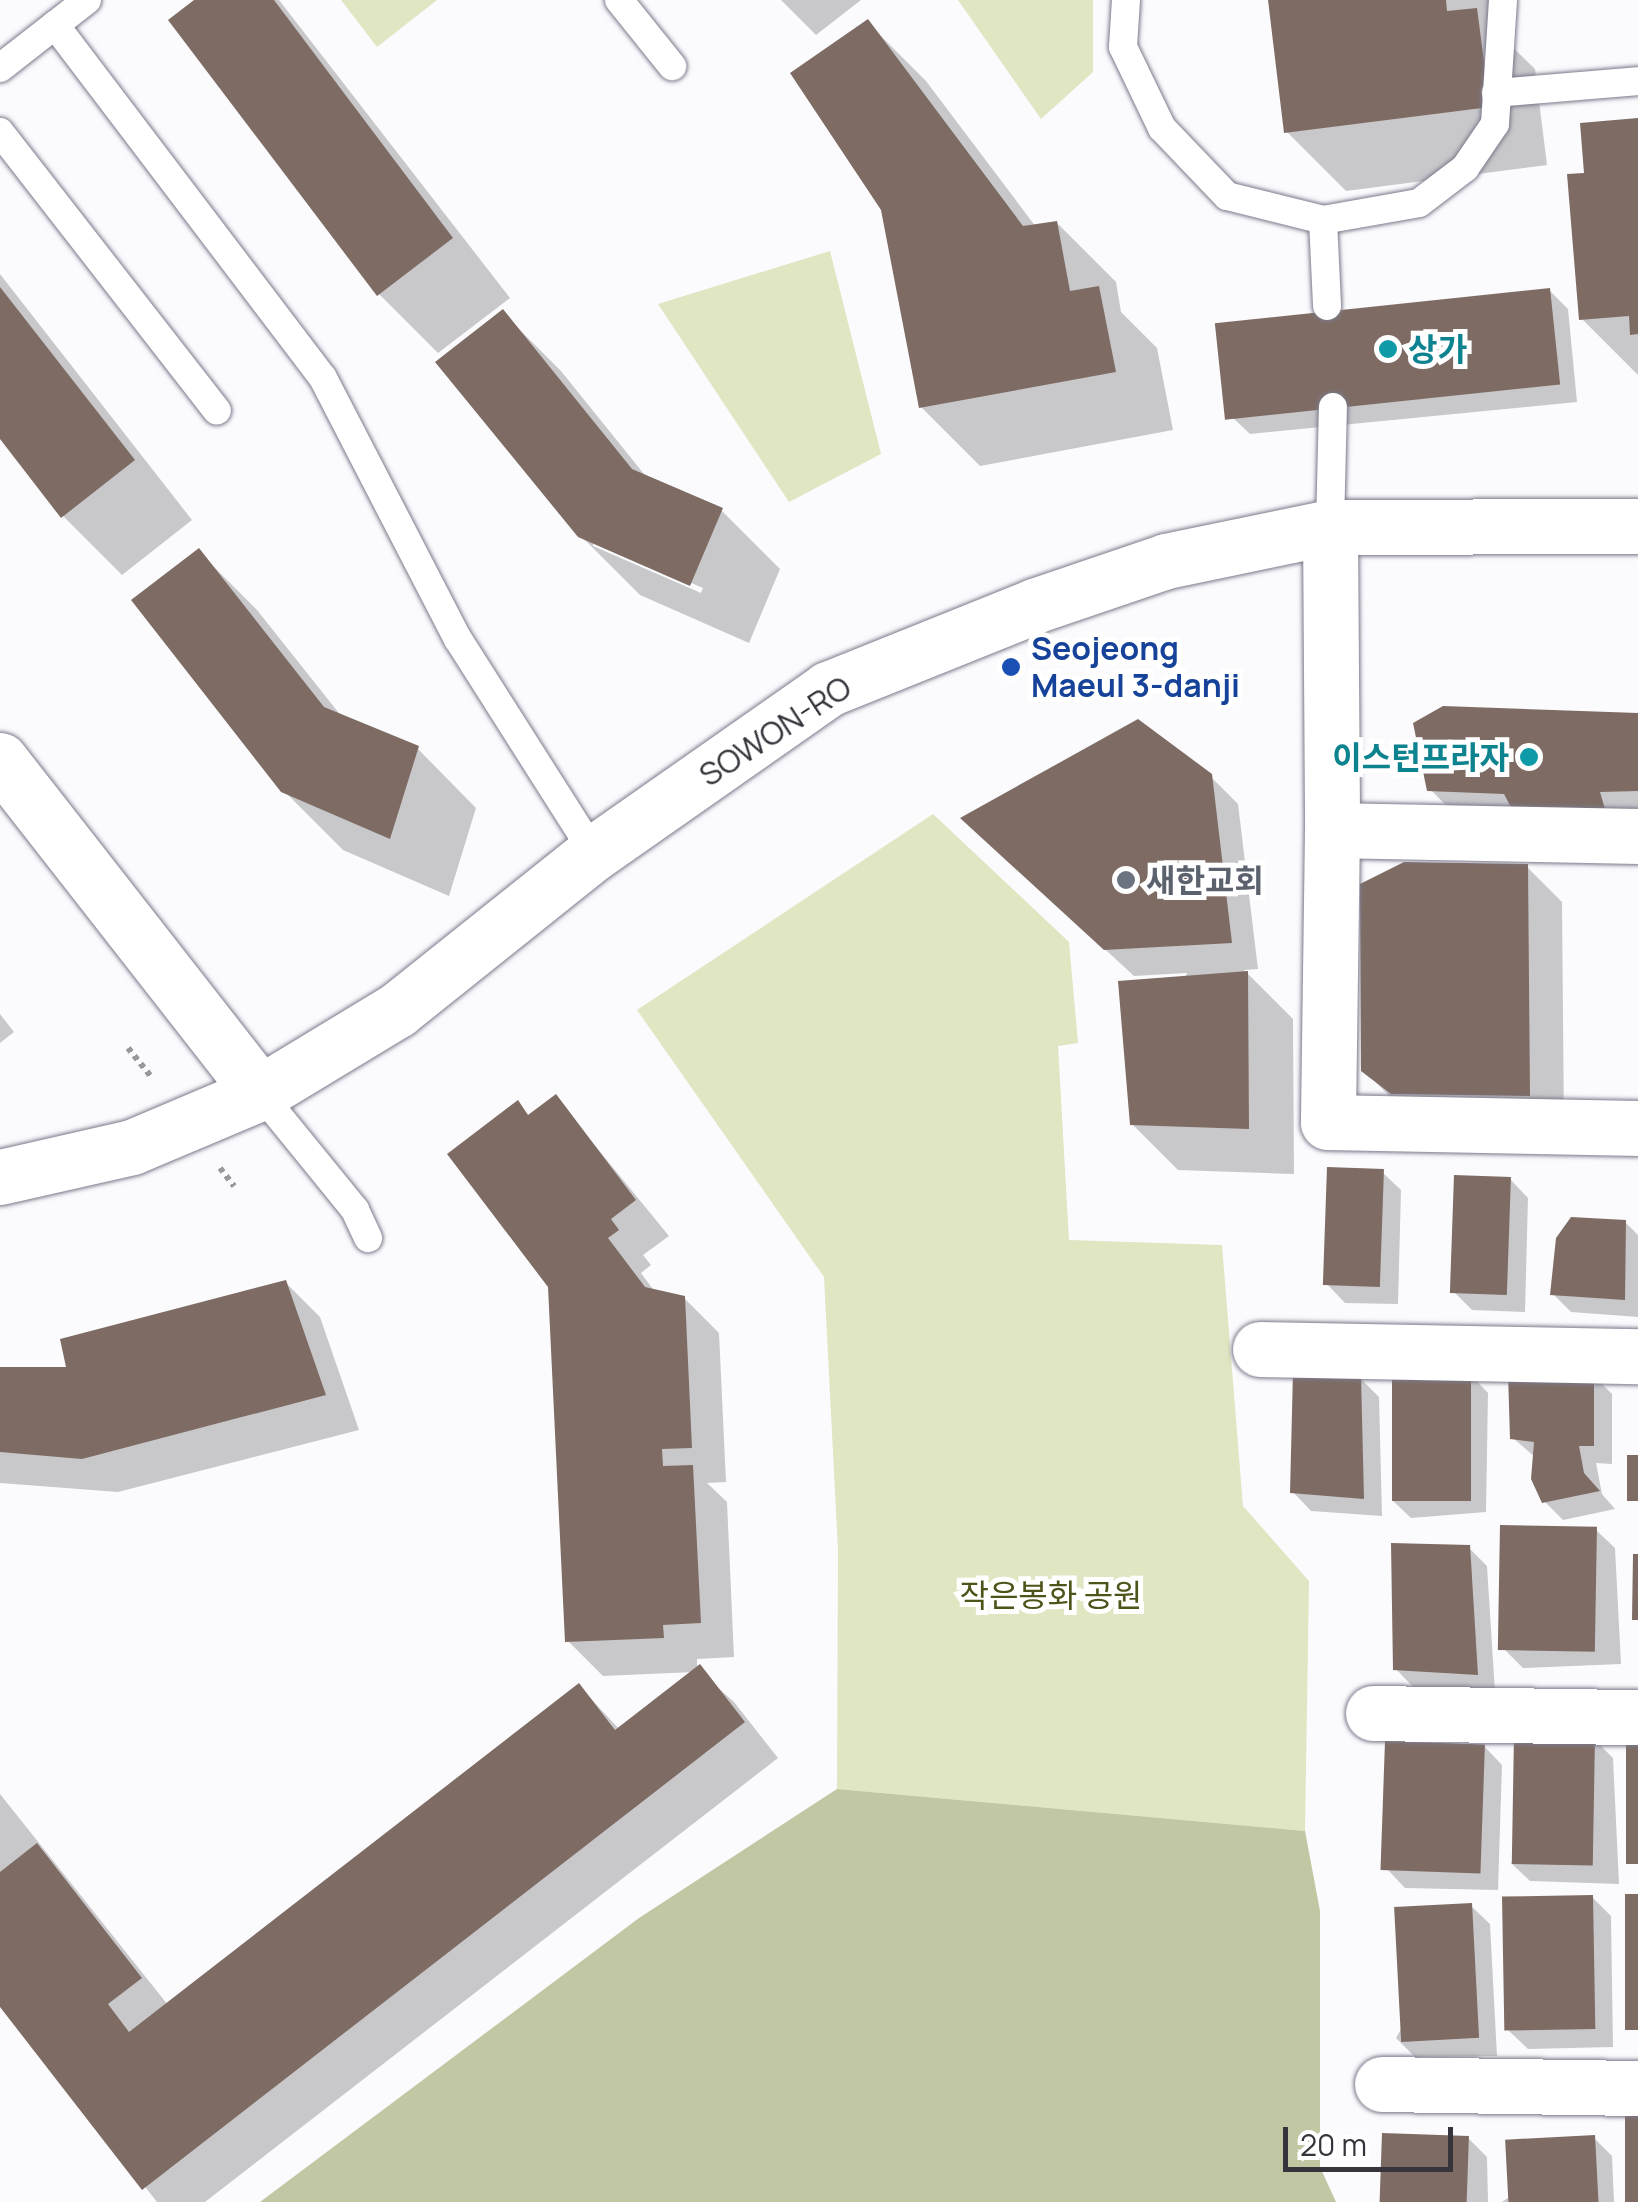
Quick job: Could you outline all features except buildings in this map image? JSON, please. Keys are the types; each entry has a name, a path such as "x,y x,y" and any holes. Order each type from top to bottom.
{"street":[{"name":"SOWON-RO","path":"0,1176 132,1147 260,1094 397,1010 594,853 828,689 1166,561 1330,526 1638,526"},
{"path":"1330,526 1332,830 1328,1122 1638,1128"},
{"path":"0,760 260,1094"},
{"path":"1332,830 1638,836"},
{"path":"1260,1349 1638,1356"},
{"path":"1373,1713 1638,1718"},
{"path":"1382,2084 1638,2088"}],"lane":[{"path":"0,68 87,0"},
{"path":"619,0 672,66"},
{"path":"1126,0 1124,47 1162,128 1227,196 1322,220 1419,203 1465,168 1495,124 1503,0"},
{"path":"56,25 322,378 458,639 594,853"},
{"path":"1496,92 1638,81"},
{"path":"0,132 217,412"},
{"path":"1322,220 1327,306"},
{"path":"1330,526 1333,407"},
{"path":"260,1094 355,1210 368,1238"}],"green space":[{"path":"341,0 437,0 377,47"},
{"path":"958,0 1093,0 1093,72 1041,119"},
{"path":"830,251 881,454 789,502 658,304"},
{"name":"작은봉화 공원","path":"933,814 1069,942 1078,1043 1058,1046 1069,1240 1222,1245 1243,1506 1309,1581 1305,1831 837,1789 838,1550 824,1277 637,1010"},
{"path":"837,1789 1305,1831 1320,1911 1320,2167 1336,2202 260,2202 639,1918"}],"place":[{"name":"상가","path":"1388,349"},
{"name":"Seojeong Maeul 3-danji","path":"1011,667"},
{"name":"이스턴프라자","path":"1529,757"},
{"name":"새한교회","path":"1126,880"}]}
